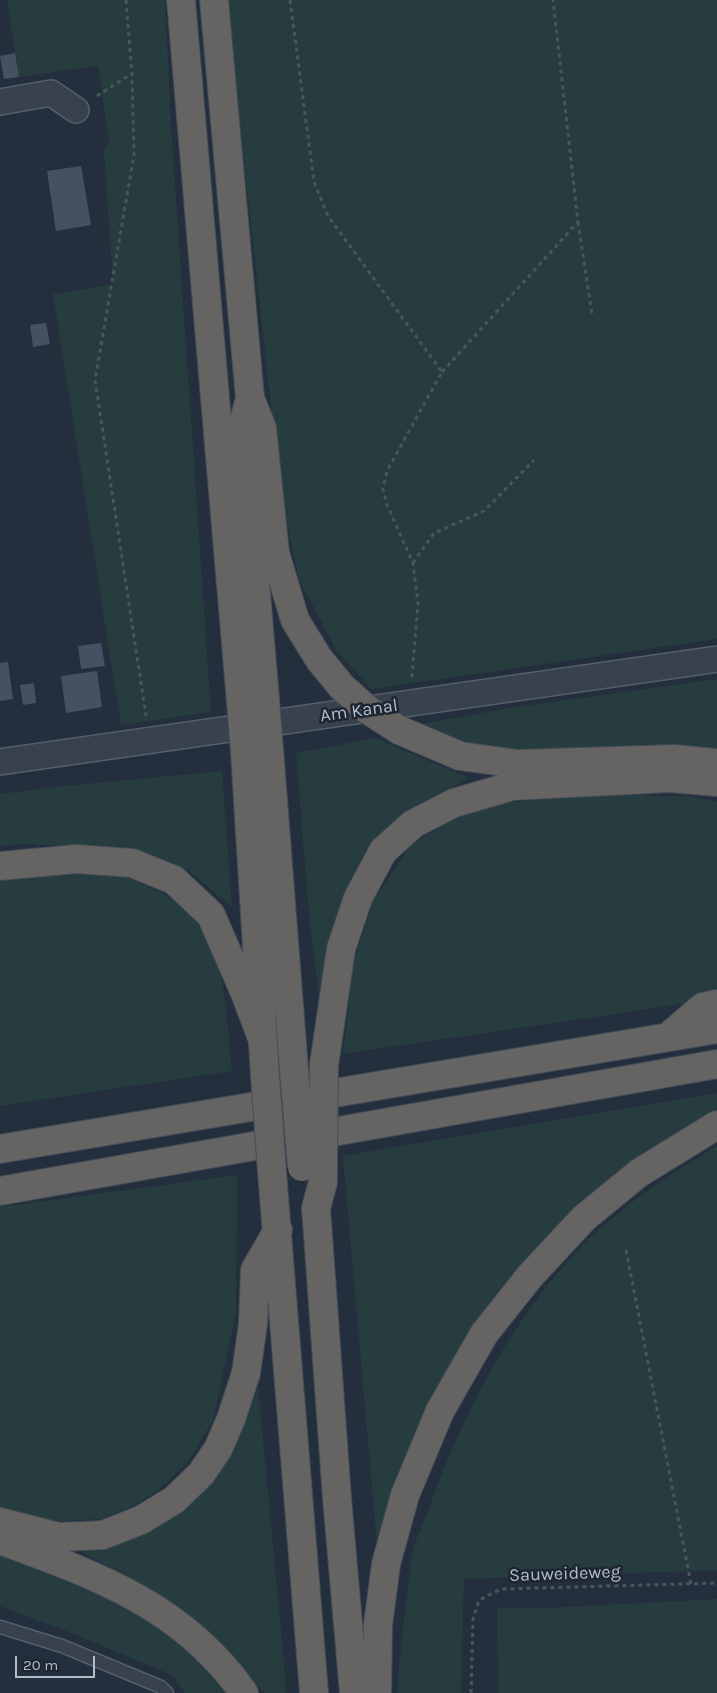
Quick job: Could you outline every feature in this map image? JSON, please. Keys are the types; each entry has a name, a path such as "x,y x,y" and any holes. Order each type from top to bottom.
{"highway":[{"path":"181,0 257,751 294,1070 313,1165 323,1182 316,1208 336,1488 354,1693"},
{"path":"214,0 250,398 262,428 275,553 295,620 319,659 342,687 368,710 399,730 460,756 518,764 674,759 717,762"},
{"path":"250,398 242,429 253,700"},
{"path":"257,751 262,1038 314,1693"},
{"path":"313,1165 324,1065 341,949 358,898 384,851 414,824 454,803 512,786 670,778 717,782"},
{"path":"0,866 76,859 132,863 174,880 211,915 245,993 262,1038"},
{"path":"668,1037 703,1007 717,1004"},
{"path":"0,1149 717,1029"},
{"path":"0,1191 717,1064"},
{"path":"377,1693 378,1624 386,1564 405,1495 440,1411 484,1334 530,1276 584,1218 639,1173 717,1125"},
{"path":"0,1522 60,1537 103,1535 142,1520 174,1500 200,1474 218,1449 231,1419 246,1373 254,1324 255,1270 278,1230"},
{"path":"0,1540 61,1562 111,1583 155,1607 195,1638 231,1674 244,1693"}],"street":[{"path":"0,102 51,93 76,110"},
{"name":"Am Kanal","path":"0,762 717,660"}],"lane":[{"path":"0,1627 62,1646 161,1687 167,1693"}],"path":[{"path":"126,0 132,74 134,156 95,380 148,725"},
{"path":"290,0 314,182 328,216 442,372"},
{"path":"553,0 578,222 592,314"},
{"path":"76,110 132,74"},
{"path":"412,678 418,603 413,564 387,505 383,489 387,471 442,372 578,222"},
{"path":"413,564 434,533 484,511 534,460"},
{"path":"626,1250 691,1584"},
{"name":"Sauweideweg","path":"471,1693 473,1619 479,1600 501,1589 717,1583"}],"green space":[{"path":"7,0 165,0 172,141 211,712 121,725 53,294 113,284 104,150 109,141 98,66 19,77"},
{"path":"226,0 717,0 717,639 371,689 336,650 299,579 281,496"},
{"path":"717,679 717,753 537,753 462,744 414,725 515,707"},
{"path":"375,738 470,778 422,805 374,844 348,884 319,997 310,925 296,753"},
{"path":"222,771 232,907 189,871 133,848 20,844 0,846 0,794"},
{"path":"604,795 687,796 717,801 717,999 343,1054 353,965 373,901 411,845 456,817 500,803"},
{"path":"64,873 107,874 124,877 173,900 193,918 208,939 217,962 227,1015 232,1071 0,1106 0,879"},
{"path":"717,1093 717,1109 695,1121 619,1174 514,1276 378,1556 343,1156"},
{"path":"717,1146 717,1570 464,1579 461,1693 397,1693 413,1550 459,1433 493,1366 534,1303 557,1274 596,1232 646,1192"},
{"path":"237,1175 236,1313 213,1420 189,1461 160,1489 135,1505 101,1519 60,1521 9,1516 0,1513 0,1207"},
{"path":"258,1385 286,1693 264,1693 227,1650 189,1616 143,1584 76,1549 156,1527 195,1501 223,1463 248,1414"},
{"path":"0,1552 97,1591 175,1636 229,1693 185,1693 172,1675 69,1632 0,1606"},
{"path":"717,1599 717,1693 498,1693 497,1608 545,1608"}],"building":[{"path":"15,53 19,77 4,79 0,56"},
{"path":"81,166 91,225 56,231 47,171"},
{"path":"46,323 50,344 33,347 30,325"},
{"path":"101,643 105,666 81,669 78,646"},
{"path":"8,662 13,699 0,701 0,663"},
{"path":"97,671 102,707 66,713 61,676"},
{"path":"34,683 36,703 23,705 20,685"}]}
